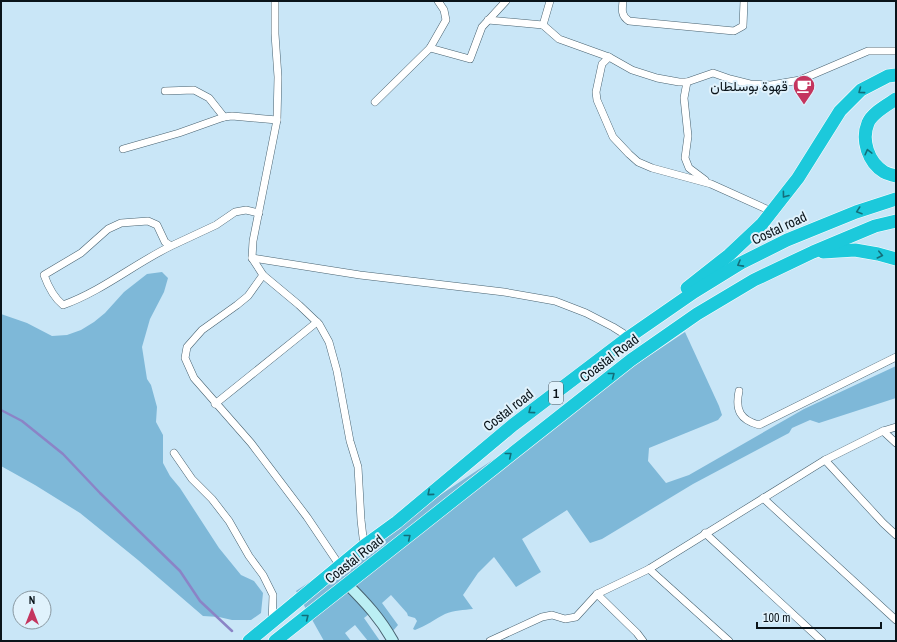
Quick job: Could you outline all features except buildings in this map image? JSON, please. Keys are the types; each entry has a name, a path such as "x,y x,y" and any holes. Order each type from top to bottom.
{"highway":[{"path":"629,337 729,255 762,224 773,212 798,178 840,111 861,90 888,76 896,75"},
{"path":"896,99 881,108 868,122 865,141 870,158 884,172 896,176"},
{"name":"Costal road","path":"249,641 364,546 397,522 513,425 629,337 694,292 741,264 787,240 849,215 896,199"},
{"name":"Coastal Road","path":"275,641 631,360 697,314 754,280 813,252 875,226 896,221"},
{"path":"813,252 855,250 896,259"}],"street":[{"path":"275,1 275,34 278,77 276,120 253,241 252,258 263,275 299,304 317,322 329,342 337,371 350,441 358,468 364,546"},
{"path":"375,102 430,48 446,20 444,10 438,1"},
{"path":"430,48 470,59 482,27 506,1"},
{"path":"543,25 550,1"},
{"path":"623,1 622,13 624,18 630,21 734,31 743,26 744,1"},
{"path":"488,20 543,25 559,39 609,57 632,70 679,82 687,82 713,72 730,79 750,84 771,85 800,80 868,52 896,51"},
{"path":"609,57 602,64 596,92 597,100 613,137 638,162 652,168 711,184 773,212"},
{"path":"687,82 684,98 688,136 685,158 689,168 711,184"},
{"path":"165,92 194,90 209,98 224,117"},
{"path":"123,149 179,133 224,117 232,116 276,120"},
{"path":"171,246 165,242 157,225 148,221 122,223 108,229 81,253 44,275 49,287 62,305 99,289 155,254 216,225 235,212 246,210 258,213"},
{"path":"252,258 360,275 497,292 555,301 586,313 613,326 629,337"},
{"path":"263,275 248,296 202,330 187,347 185,358 194,378 250,443 307,518 340,566"},
{"path":"215,404 317,322"},
{"path":"739,391 737,402 742,416 748,422 759,425 896,357"},
{"path":"490,641 542,617 552,615 565,619 576,618 597,594 649,569 825,460 883,430 896,427"},
{"path":"883,430 896,443"},
{"path":"174,453 192,479 229,521 249,556 263,575 273,595 272,623"},
{"path":"825,460 896,535"},
{"path":"763,498 896,620"},
{"path":"705,533 822,641"},
{"path":"649,569 729,641"},
{"path":"347,584 383,623 393,641"},
{"path":"597,594 637,633 643,641"}],"shaded area":[{"path":"162,272 168,278 164,292 150,319 142,347 147,379 151,385 157,407 156,422 163,435 163,463 170,476 180,488 219,548 241,575 254,581 263,593 261,613 251,620 232,620 203,616 138,560 80,513 1,466 1,314 27,323 52,336 67,335 81,330 94,322 105,313 124,292 147,274"},
{"path":"685,332 722,415 718,420 649,448 648,461 666,483 689,475 804,409 896,366 896,398 819,423 810,420 792,428 789,433 693,484 602,539 590,543 567,510 522,539 541,572 516,587 494,557 478,573 463,595 473,609 459,610 448,613 415,630 413,629 417,621 415,618 408,616 391,595 382,603 398,625 392,632 374,610 364,618 380,641 368,641 355,625 345,633 351,641 324,641 296,591"}],"waterway":[{"path":"1,410 22,421 63,454 100,493 180,571 200,601 232,631"}],"place":[{"name":"قهوة بوسلطان","path":"804,106"}]}
